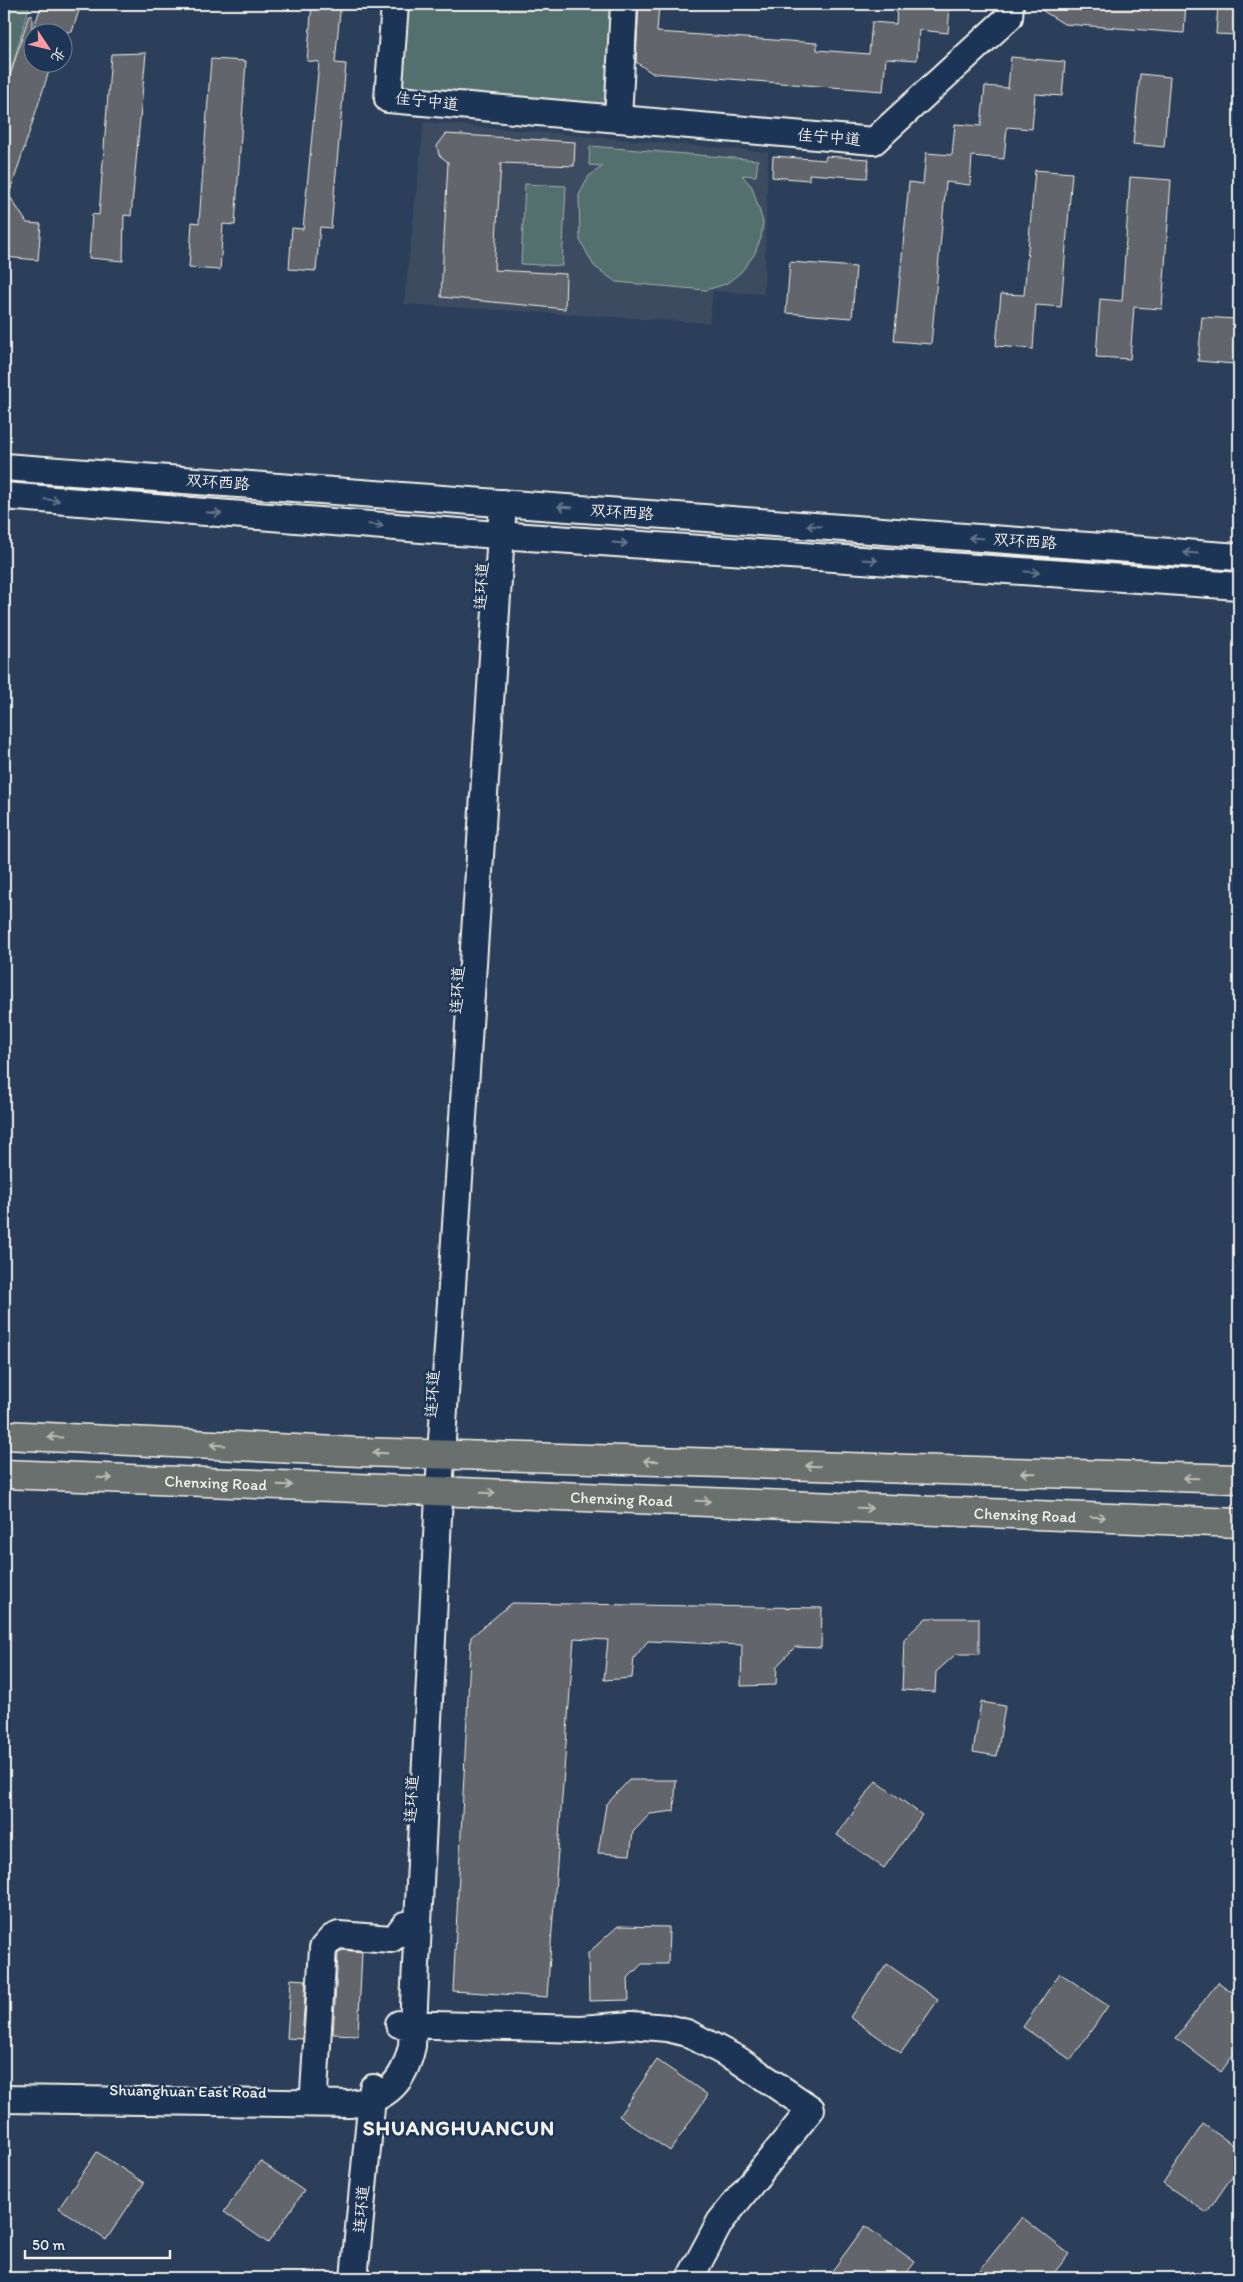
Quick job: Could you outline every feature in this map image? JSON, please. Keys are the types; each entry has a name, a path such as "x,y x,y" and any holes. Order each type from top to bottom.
{"main road":[{"path":"4,1435 435,1454 1239,1479"},
{"name":"Chenxing Road","path":"4,1474 1239,1522"}],"street":[{"name":"佳宁中道","path":"395,4 388,99 874,141 1009,17 1010,4"},
{"path":"618,119 624,4"},
{"name":"双环西路","path":"4,467 1239,557"},
{"name":"双环西路","path":"4,496 492,534 1239,586"},
{"name":"连环道","path":"406,2024 405,1925 495,502"},
{"path":"372,2094 385,2093 402,2075 410,2053 406,2024 433,1491"},
{"path":"319,2097 323,1948 327,1941 339,1935 391,1939 405,1925"},
{"path":"406,2024 581,2028 632,2025 667,2028 687,2033 737,2059 811,2109 720,2222 690,2278"},
{"name":"Shuanghuan East Road","path":"4,2088 319,2097 350,2104 372,2094"},
{"name":"连环道","path":"354,2278 372,2094"},
{"name":"Shuanghuan East Road","path":"4,2098 319,2097"}],"shaded area":[{"path":"424,122 768,152 764,294 713,291 709,323 404,304"}],"green space":[{"path":"4,4 30,4 25,22 22,22 22,32 4,95"},
{"path":"409,4 610,4 605,106 401,89"},
{"path":"590,146 758,160 756,176 742,175 752,187 763,222 761,238 754,255 741,272 726,284 706,290 616,282 594,266 580,240 579,195 589,176 603,166 589,165"},
{"path":"525,184 566,186 562,266 521,264"}],"building":[{"path":"42,4 81,4 72,32 72,22 36,22"},
{"path":"312,4 337,4 340,11 335,63 346,64 331,228 320,227 316,271 289,269 292,228 303,229 319,62 307,61"},
{"path":"639,4 659,4 657,32 817,43 817,50 869,54 872,22 896,24 897,4 950,4 948,33 919,30 917,60 886,58 883,91 652,73 636,62"},
{"path":"1032,4 1186,4 1184,33 1064,24"},
{"path":"1218,4 1239,4 1239,35 1216,34"},
{"path":"29,15 32,15 32,22 27,22"},
{"path":"22,37 22,72 49,72 9,195 27,223 41,224 38,260 4,257 4,95"},
{"path":"146,53 131,216 124,215 123,261 89,258 92,214 99,215 111,54"},
{"path":"1011,57 1065,62 1062,96 1035,94 1032,129 1007,127 1004,159 972,156 970,185 946,182 931,344 894,341 909,182 923,184 926,153 952,155 955,124 981,126 985,86 1008,88"},
{"path":"211,59 246,61 235,225 223,224 220,270 189,268 192,222 199,223"},
{"path":"1140,74 1170,77 1164,147 1133,144"},
{"path":"446,134 575,142 574,166 501,163 494,270 566,274 565,309 441,297 448,162 439,155 437,146"},
{"path":"773,156 825,160 826,156 869,159 867,178 809,174 809,180 772,177"},
{"path":"1035,170 1072,173 1061,307 1036,305 1033,349 996,346 1001,294 1024,295"},
{"path":"1130,177 1171,180 1162,309 1134,307 1130,359 1096,357 1100,299 1122,301"},
{"path":"790,262 856,267 852,318 786,313"},
{"path":"1202,317 1237,319 1234,364 1198,361"},
{"path":"512,1603 822,1608 821,1648 795,1647 777,1666 776,1685 741,1686 742,1645 648,1641 634,1658 632,1678 604,1680 608,1640 574,1638 547,1997 453,1991 471,1637"},
{"path":"926,1618 979,1618 979,1654 956,1654 936,1672 935,1692 902,1690 904,1639"},
{"path":"981,1702 1005,1706 997,1756 973,1752"},
{"path":"629,1780 676,1780 674,1811 650,1814 633,1832 630,1855 598,1853 606,1805"},
{"path":"876,1781 922,1815 884,1868 837,1835"},
{"path":"618,1926 669,1927 668,1964 642,1964 628,1978 629,2000 589,2001 588,1953"},
{"path":"342,1950 362,1952 358,2035 333,2034 338,1954"},
{"path":"887,1964 938,2000 901,2053 850,2017"},
{"path":"1060,1973 1108,2006 1071,2060 1023,2027"},
{"path":"291,1979 306,1980 302,2039 287,2038"},
{"path":"1218,1982 1239,1997 1239,2047 1221,2072 1176,2038"},
{"path":"657,2060 708,2095 670,2151 619,2116"},
{"path":"1203,2124 1239,2149 1239,2166 1207,2213 1163,2183"},
{"path":"97,2152 144,2183 106,2240 59,2208"},
{"path":"260,2161 304,2191 268,2243 224,2212"},
{"path":"1022,2217 1069,2254 1050,2278 990,2278 980,2270"},
{"path":"865,2226 915,2262 903,2278 827,2278"}],"district":[{"name":"SHUANGHUANCUN","path":"459,2127"}]}
